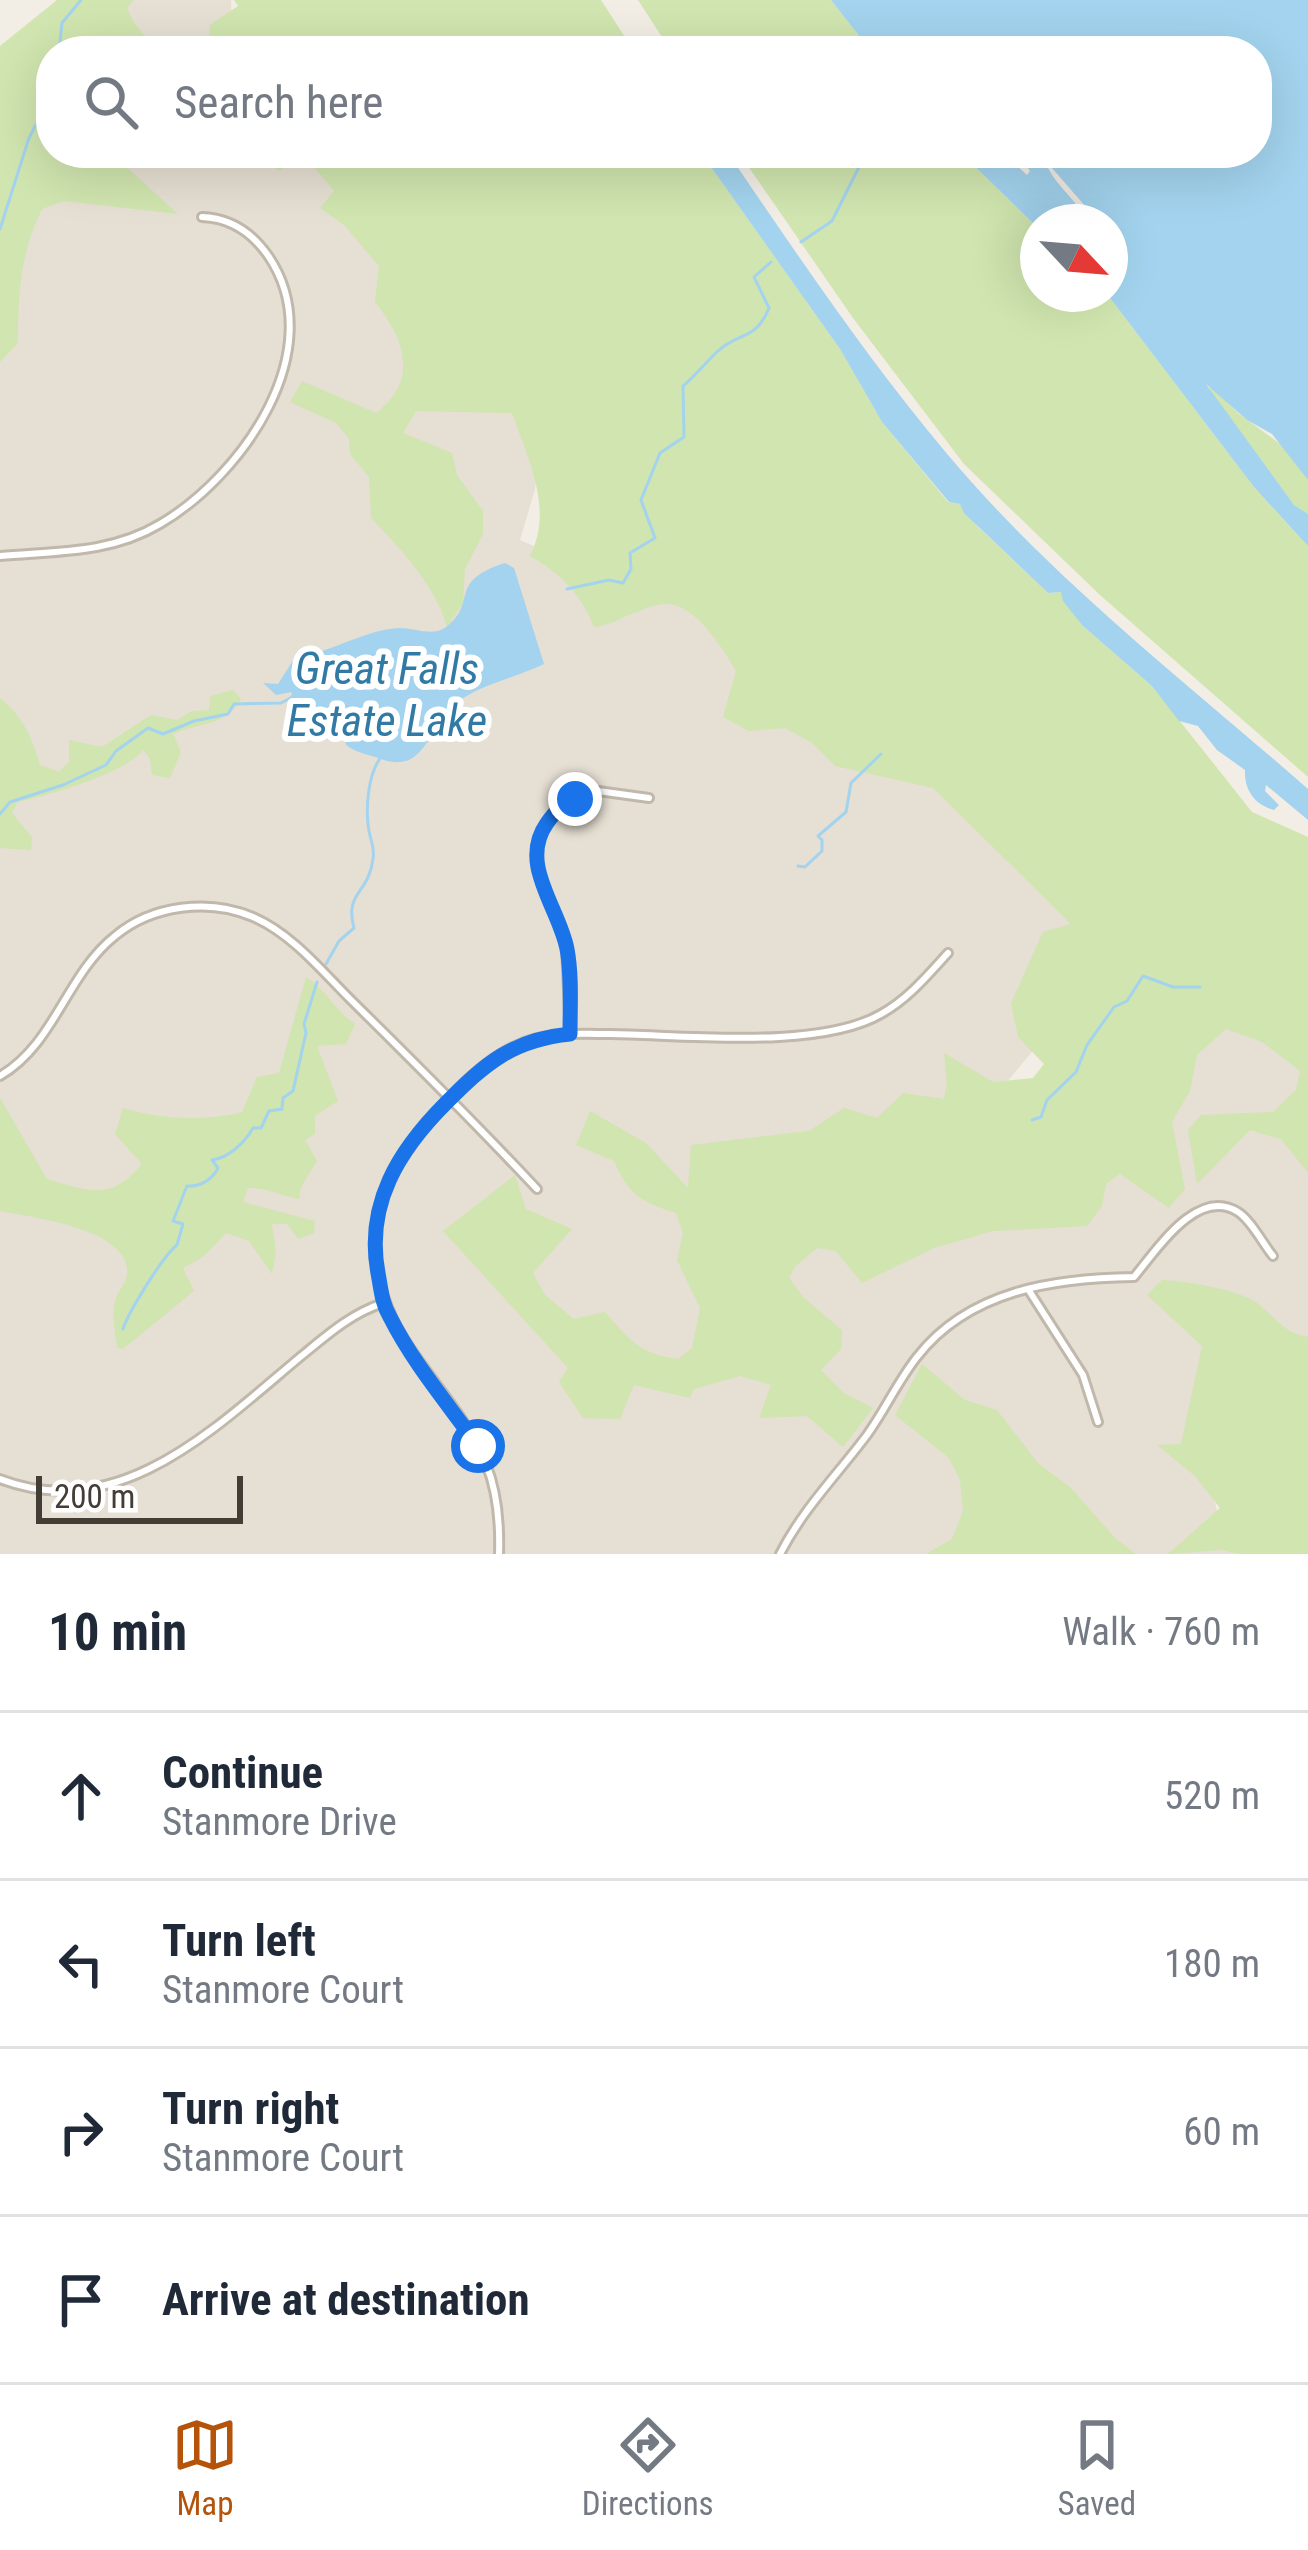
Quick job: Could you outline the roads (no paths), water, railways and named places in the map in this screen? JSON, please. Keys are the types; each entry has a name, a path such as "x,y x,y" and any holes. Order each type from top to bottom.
{"street":[{"path":"0,556 77,553 164,523 232,459 267,410 289,356 292,328 284,285 262,247 240,226 202,217"},
{"path":"570,1034 566,946 537,868 536,850 543,829 563,803 598,790 649,798"},
{"path":"0,1076 25,1059 80,975 114,937 164,911 208,907 250,916 286,937 451,1098 536,1189"},
{"path":"499,1554 500,1520 486,1462 383,1303 375,1256 382,1196 405,1148 451,1098 511,1048 570,1034 752,1036 845,1030 884,1013 914,991 948,953"},
{"path":"780,1554 808,1506 868,1433 928,1343 973,1307 1028,1289 1134,1276 1178,1225 1196,1212 1220,1206 1240,1212 1274,1256"},
{"path":"1028,1289 1083,1375 1098,1422"},
{"path":"0,1479 38,1489 84,1489 118,1483 153,1469 219,1424 343,1322 383,1303"}],"water":[{"path":"831,0 1308,0 1308,480 1272,434 1247,420 1206,384 1294,505 1308,514 1308,546 1254,487 1121,312 1128,312 1128,204 1083,204 1052,168 1272,168 1272,36 859,36"},
{"path":"712,168 738,168 918,419 1031,545 1308,789 1308,820 1266,785 1265,791 1279,805 1274,810 1256,800 1246,784 1245,770 1217,750 1198,726 1179,721 1152,686 1083,626 1061,592 1048,593 960,504 949,502 882,422 840,349"},
{"path":"976,168 1019,168 1027,175 1028,168 1049,168 1075,204 1020,204 1020,210"},
{"name":"Great Falls Estate Lake","path":"505,563 514,568 544,664 457,702 418,754 408,760 396,762 355,750 346,745 344,736 290,703 292,692 276,695 263,683 278,684 301,656 375,632 441,630 456,618 469,585"}],"waterway":[{"path":"61,36 62,23 81,0"},
{"path":"0,229 36,125"},
{"path":"801,242 832,221 858,168"},
{"path":"567,589 609,580 623,583 631,569 630,553 655,538 641,500 660,453 684,437 683,386 725,345 764,319 769,308 754,277 771,262"},
{"path":"0,814 10,802 106,765 116,751 148,728 163,734 228,714 234,704 281,703 294,696"},
{"path":"798,866 805,867 822,851 818,836 846,812 851,783 881,754"},
{"path":"326,964 339,941 354,928 352,907 371,871 374,852 368,802 382,756"},
{"path":"1032,1120 1041,1117 1047,1100 1076,1072 1087,1045 1143,976 1173,987 1200,987"},
{"path":"123,1329 147,1284 177,1245 183,1224 173,1221 187,1186 209,1179 218,1168 212,1160 236,1148 253,1128 261,1128 269,1111 282,1109 283,1098 293,1091 304,1024 317,982"}]}
